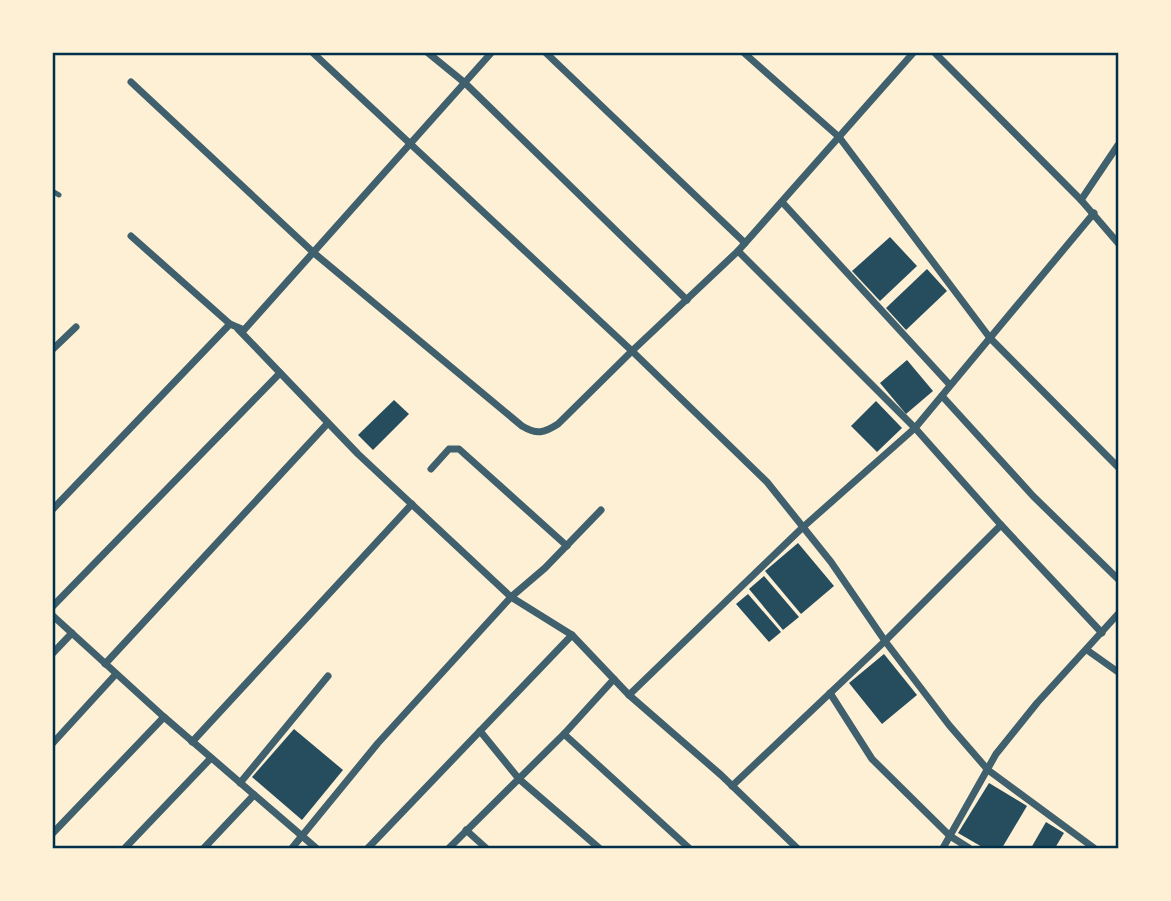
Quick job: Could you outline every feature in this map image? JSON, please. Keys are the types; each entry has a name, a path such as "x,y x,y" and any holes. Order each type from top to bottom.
{"street":[{"path":"312,52 632,351 767,482 831,562 885,641 988,770 1094,849"},
{"path":"427,52 465,83 687,300"},
{"path":"234,326 244,330 492,52"},
{"path":"545,52 745,243"},
{"path":"743,52 839,137 990,338 1118,467"},
{"path":"131,82 314,253 522,426 534,433 545,432 558,424 738,251 914,52"},
{"path":"934,52 1094,213 1118,243"},
{"path":"1081,200 1118,145"},
{"path":"782,202 950,385"},
{"path":"629,695 802,528 915,428 1094,213"},
{"path":"131,236 234,326 328,423 512,597 572,635 629,695 732,786 797,849"},
{"path":"738,251 915,428 1102,633"},
{"path":"52,510 234,326"},
{"path":"52,350 76,327"},
{"path":"52,607 280,373"},
{"path":"942,396 1033,496 1118,579"},
{"path":"105,664 328,423"},
{"path":"430,469 449,449 459,449 567,546"},
{"path":"192,742 412,503"},
{"path":"292,849 377,743 512,597 601,510"},
{"path":"732,786 885,641 1001,525"},
{"path":"943,849 996,754 1118,614"},
{"path":"52,615 192,742 316,849"},
{"path":"52,654 72,633"},
{"path":"369,849 572,635"},
{"path":"1087,650 1118,672"},
{"path":"52,744 116,674"},
{"path":"240,783 328,676"},
{"path":"449,849 564,734 614,679"},
{"path":"830,693 872,759 950,836 969,849"},
{"path":"52,834 164,717"},
{"path":"480,731 519,779 599,849"},
{"path":"564,734 689,849"},
{"path":"125,849 211,758"},
{"path":"204,849 254,795"},
{"path":"466,830 486,849"}],"lane":[{"path":"52,191 59,195"}],"building":[{"path":"890,237 917,266 880,301 852,271"},
{"path":"927,269 947,291 906,330 886,308"},
{"path":"907,360 933,391 906,414 880,383"},
{"path":"394,400 409,414 373,450 358,435"},
{"path":"876,401 902,428 877,452 851,426"},
{"path":"798,543 834,586 801,614 765,571"},
{"path":"764,576 799,617 783,630 749,589"},
{"path":"748,594 781,632 769,642 736,604"},
{"path":"884,654 917,695 882,724 849,683"},
{"path":"294,729 343,770 302,820 252,777"},
{"path":"989,783 1027,806 1002,848 984,848 958,833"},
{"path":"1046,822 1064,833 1055,848 1031,848"}]}
